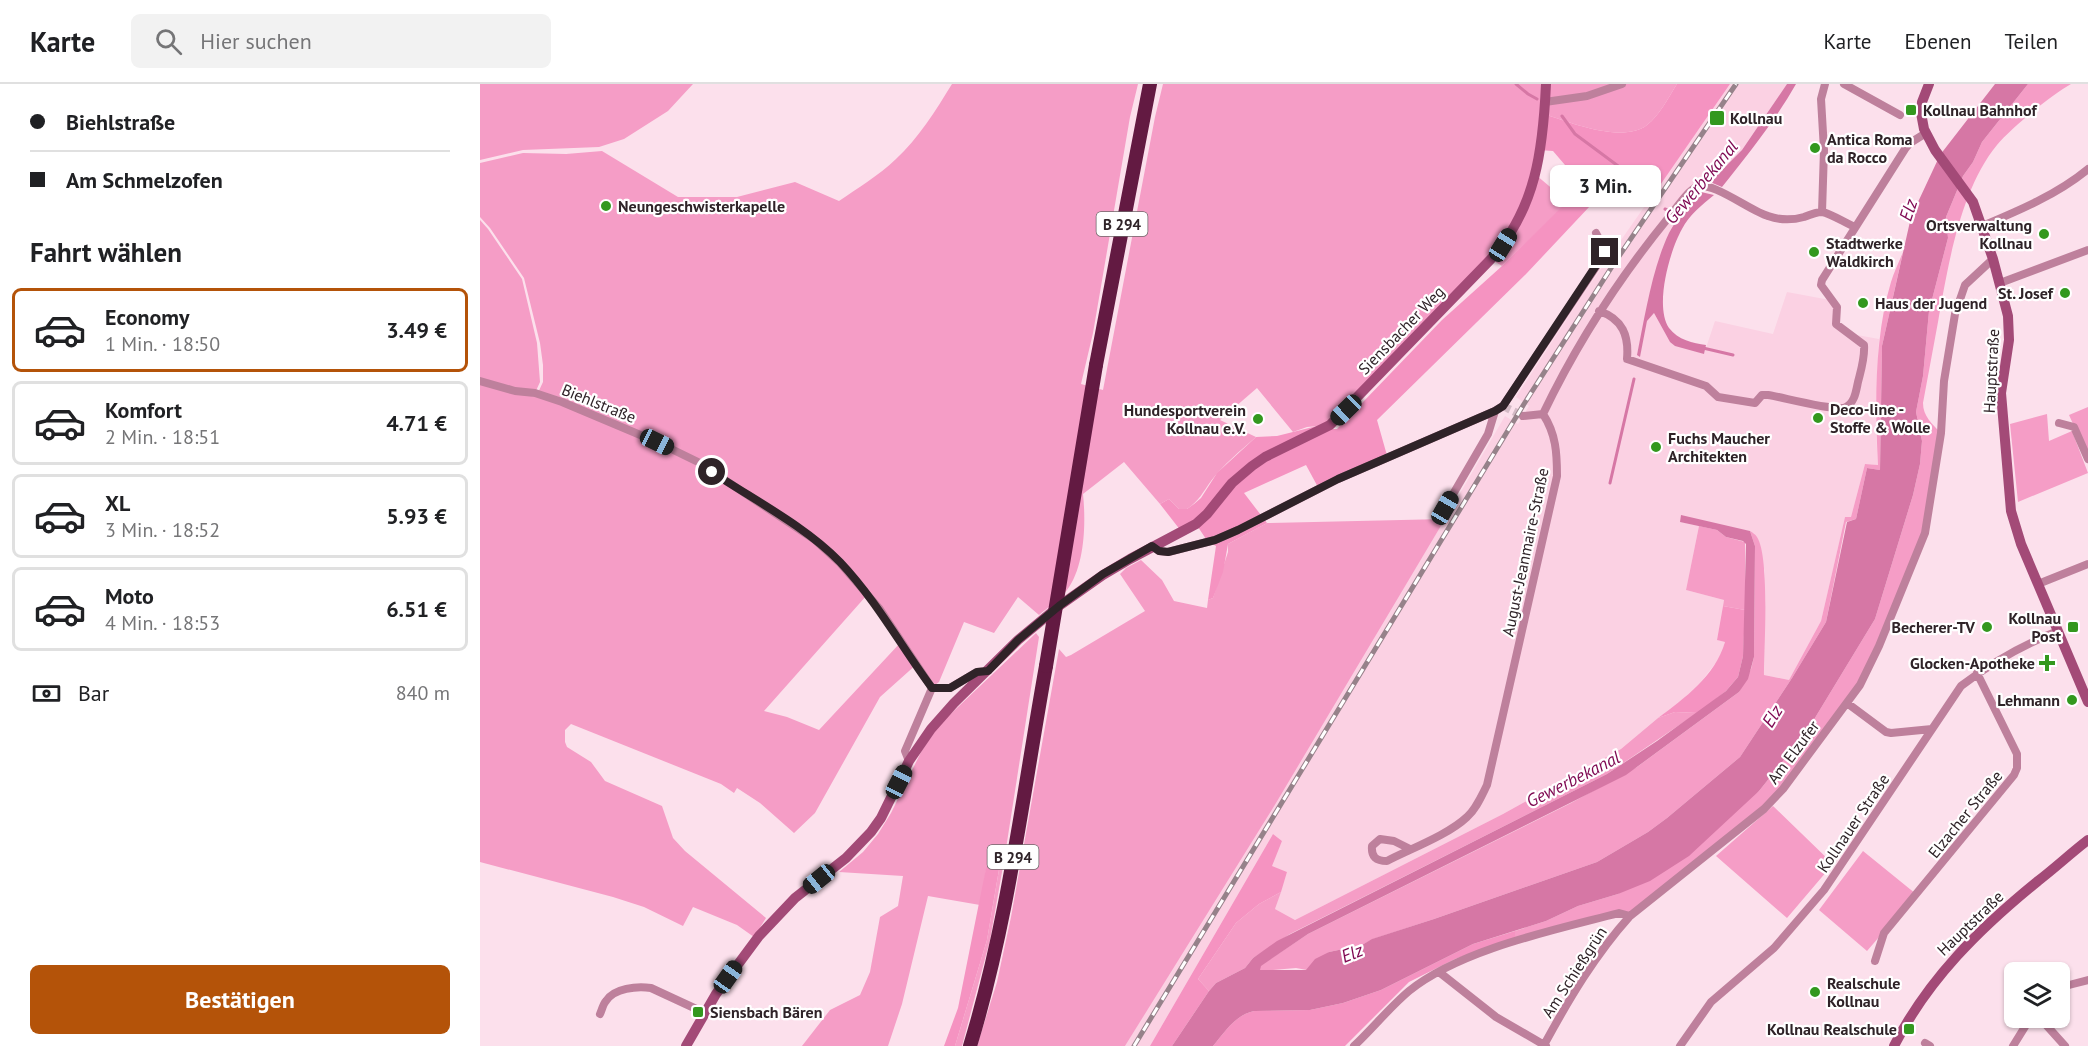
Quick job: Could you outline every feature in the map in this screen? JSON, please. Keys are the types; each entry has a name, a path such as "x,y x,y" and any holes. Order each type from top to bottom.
{"highway":[{"name":"B 294","path":"970,1046 994,956 1018,829 1096,365 1150,84"}],"street":[{"name":"Siensbacher Weg","path":"686,1046 740,959 795,898 846,858 872,832 909,760 931,729 1018,640 1103,574 1196,524 1232,483 1265,457 1330,424 1491,259 1513,229 1536,175 1546,84"},
{"path":"1545,102 1587,96 1622,84"},
{"path":"1822,212 1824,150 1821,99 1825,84"},
{"path":"1844,84 1900,115"},
{"name":"Hauptstraße","path":"1929,84 1922,102 1921,113 1926,133 1938,155 1973,202 1993,259 2008,316 2009,340 2001,393 2011,511 2021,544 2088,702"},
{"path":"1599,311 1612,315 1625,333 1628,341 1627,359 1706,386 1718,397 1755,403 1762,395 1768,395 1834,408 1845,408 1851,403 1856,393 1864,345 1836,324 1837,307 1821,285 1905,149 1926,133"},
{"path":"1982,226 2073,181 2088,169"},
{"path":"1523,416 1544,414 1561,377 1599,311 1648,243 1697,187 1707,186 1718,190 1750,209 1768,216 1783,219 1798,218 1822,212 1855,228"},
{"path":"1152,546 1159,551 1178,551 1215,540 1338,479 1503,406 1605,252 1596,233"},
{"path":"2000,284 2088,250"},
{"name":"Am Elzufer","path":"1630,916 1764,809 1783,789 1860,685 1879,646 1925,533 1941,433 1944,381 1955,314 1965,285 1993,259"},
{"name":"Biehlstraße","path":"480,381 515,391 535,393 562,402 657,442 698,462 815,540 839,562 879,608 932,688"},
{"path":"1445,508 1488,434 1495,411"},
{"name":"August-Jeanmaire-Straße","path":"1410,849 1394,841 1380,839 1372,846 1371,853 1374,858 1387,861 1410,849 1467,817 1477,805 1487,785 1557,476 1556,442 1551,425 1544,414"},
{"path":"2059,423 2074,427 2088,459"},
{"path":"2038,584 2088,564"},
{"name":"Kollnauer Straße","path":"1680,1046 1711,1002 1774,948 1824,890 1961,686 1990,663 2034,640 2058,631"},
{"path":"909,760 906,751 932,688 950,688 977,672 988,671"},
{"name":"Elzacher Straße","path":"1875,961 1884,933 2014,775 2017,768 2017,754 1977,674"},
{"path":"1847,703 1886,732 1932,729"},
{"name":"Hauptstraße","path":"1894,1046 1922,999 1964,947 2002,911 2088,840"},
{"path":"1354,1046 1410,991 1465,958 1619,913 1630,916"},
{"name":"Am Schießgrün","path":"1545,1046 1572,994 1612,936 1630,916"},
{"path":"1439,972 1496,1017 1545,1046"},
{"path":"2070,985 2088,980"},
{"path":"600,1014 606,1000 612,995 619,991 642,987 651,988 705,1013"},
{"path":"2013,1046 2024,1028"},
{"path":"2049,1028 2065,1046"}],"shaded area":[{"path":"480,84 693,84 668,111 624,139 599,147 523,150 480,160"},
{"path":"952,84 1138,84 1130,117 1093,333 1081,384 1103,390 1163,84 1677,84 1656,116 1647,125 1637,130 1610,132 1596,130 1544,114 1536,175 1568,202 1502,266 1491,259 1330,425 1307,427 1293,432 1257,388 1220,420 1256,437 1221,469 1198,500 1187,509 1179,509 1169,499 1160,504 1124,462 1083,494 1084,531 1081,557 1073,580 1064,594 1039,615 1018,597 994,633 964,622 939,682 935,685 931,682 918,663 880,697 815,813 794,833 760,803 737,788 734,793 721,784 571,724 565,730 567,747 591,762 605,781 662,806 673,838 685,851 766,918 754,937 737,925 693,907 683,926 644,907 613,897 480,862 480,384 536,397 543,382 543,365 524,278 480,217 480,163 523,153 566,154 602,151 678,197 737,197 795,182 839,201 868,182 904,151 926,124","holes":["867,595 901,642 819,730 787,717 764,711"]},
{"path":"1677,84 1730,84 1656,191 1590,206 1527,273 1377,420 1388,459 1319,489 1306,465 1244,493 1267,523 1228,544 1223,572 1213,598 1208,600 1216,546 1208,542 1196,524 1181,531 1160,504 1169,499 1179,509 1187,509 1201,498 1217,473 1256,437 1277,436 1317,426 1324,429 1337,429 1442,320 1502,266 1583,186 1553,151 1539,150 1544,114 1596,130 1624,132 1637,130 1647,125 1656,116"},
{"path":"1730,84 1787,84 1742,150 1683,212 1670,232 1654,279 1637,355 1640,356 1647,321 1654,313 1670,342 1704,354 1715,321 1773,334 1787,292 1830,300 1837,307 1836,324 1846,333 1879,339 1876,431 1878,465 1865,464 1851,517 1845,517 1821,621 1789,680 1764,675 1765,571 1750,531 1681,520 1681,522 1699,526 1686,590 1724,600 1717,640 1725,642 1721,656 1693,692 1621,749 1503,814 1295,920 1275,909 1287,872 1271,866 1282,841 1273,834 1150,1046 1125,1046 1445,519 1505,416 1518,424 1523,416 1529,406 1516,397 1582,296"},
{"path":"2028,84 2071,84 2032,112 1997,145 1984,163 1974,184 1957,229 1923,403 1926,416 1941,433 1925,533 1869,667 1783,789 1630,916 1619,913 1515,942 1515,931 1546,921 1578,906 1618,894 1759,791 1807,731 1875,619 1913,495 1920,464 1922,441 1916,412 1923,376 1929,311 1948,238 1946,217 1963,176 1973,162 1982,142"},
{"path":"480,220 522,279 537,343 540,382 535,393 480,379"},
{"path":"1903,252 1882,346 1880,470 1867,468 1856,519 1846,522 1826,622 1740,757 1648,832 1597,862 1373,939 1362,945 1329,952 1307,970 1296,968 1260,971 1260,966 1308,934 1571,803 1637,767 1739,692 1751,669 1754,657 1755,546 1750,531 1757,537 1764,563 1764,675 1789,680 1821,621 1845,517 1851,517 1865,464 1878,465 1876,396 1881,326 1892,278"},
{"path":"2088,407 2088,457 2069,415"},
{"path":"2047,414 2049,441 2072,431 2088,473 2018,502 2010,424"},
{"path":"1445,519 1276,803 1125,1046 977,1046 997,982 1011,917 1059,649 1066,657 1071,655 1145,611 1120,574 1141,560 1162,580 1174,601 1207,608 1208,600 1213,598 1228,552 1228,544 1267,523"},
{"path":"1699,526 1717,530 1726,537 1745,542 1745,610 1723,606 1724,600 1686,590"},
{"path":"1723,606 1745,610 1743,656 1738,677 1726,691 1698,713 1675,712 1658,718 1698,685 1714,665 1725,642 1717,640"},
{"path":"1036,633 1039,637 990,940 962,1046 955,1046 987,940 1002,852 989,853 980,905 928,896 902,1004 888,1046 802,1046 830,1010 860,995 870,972 880,917 898,906 903,876 839,872 863,852 878,834 921,752 939,725"},
{"path":"1675,712 1697,713 1607,774 1290,934 1253,958 1245,968 1216,983 1209,991 1198,979 1236,923 1259,904 1281,892 1275,909 1295,920 1503,814 1621,749 1658,718"},
{"path":"1773,806 1833,864 1787,918 1716,856"},
{"path":"1273,834 1282,841 1272,866 1287,872 1281,892 1259,904 1236,923 1198,979 1209,991 1172,1046 1150,1046"},
{"path":"1863,851 1916,894 1867,951 1819,910"},
{"path":"1002,852 987,940 955,1046 944,1046 958,1008 989,853"},
{"path":"1515,931 1515,938 1455,959 1409,982 1345,1046 1213,1046 1231,1025 1247,1013 1310,1010 1343,1003 1381,990 1473,944"}],"water":[{"path":"1787,84 1796,84 1742,162 1722,187 1710,182 1742,150"},
{"name":"Elz","path":"1995,84 2028,84 1982,142 1973,162 1963,176 1946,217 1948,238 1929,311 1923,376 1916,412 1922,441 1920,464 1913,495 1875,619 1807,731 1759,791 1689,856 1650,881 1578,906 1546,921 1473,944 1381,990 1343,1003 1310,1010 1254,1011 1236,1020 1213,1046 1172,1046 1216,983 1245,968 1253,958 1277,941 1607,774 1726,691 1738,677 1743,656 1746,544 1743,541 1726,537 1717,530 1680,522 1681,515 1750,531 1755,546 1754,657 1748,679 1739,692 1626,775 1308,934 1261,966 1260,970 1306,970 1315,959 1329,952 1362,945 1372,939 1597,862 1648,832 1740,757 1826,622 1847,522 1856,519 1867,468 1880,470 1882,346 1911,217 1940,155"},
{"path":"1701,192 1714,195 1688,219 1677,238 1665,278 1663,306 1669,328 1681,338 1706,345 1704,354 1675,346 1670,342 1654,313 1647,321 1640,357 1637,355 1646,309 1663,247 1676,222"}],"waterway":[{"path":"1516,84 1537,99"},
{"path":"1562,116 1575,134 1637,180"},
{"path":"1665,209 1682,216"},
{"name":"Gewerbekanal","path":"1703,348 1733,355"},
{"name":"Gewerbekanal","path":"1610,483 1634,379"}],"tunnel":[{"path":"1503,406 1523,416"}],"railway":[{"path":"1134,1046 1524,404 1613,265 1736,84"}],"place":[{"name":"Kollnau Bahnhof","path":"1911,110"},
{"name":"Kollnau","path":"1717,118"},
{"name":"Antica Roma da Rocco","path":"1815,148"},
{"name":"Neungeschwisterkapelle","path":"606,206"},
{"name":"Ortsverwaltung Kollnau","path":"2044,234"},
{"name":"Stadtwerke Waldkirch","path":"1814,252"},
{"name":"St. Josef","path":"2065,293"},
{"name":"Haus der Jugend","path":"1863,303"},
{"name":"Deco-line - Stoffe & Wolle","path":"1818,418"},
{"name":"Hundesportverein Kollnau e.V.","path":"1258,419"},
{"name":"Fuchs Maucher Architekten","path":"1656,447"},
{"name":"Becherer-TV","path":"1987,627"},
{"name":"Kollnau Post","path":"2073,627"},
{"name":"Glocken-Apotheke","path":"2047,663"},
{"name":"Lehmann","path":"2072,700"},
{"name":"Realschule Kollnau","path":"1815,992"},
{"name":"Siensbach Bären","path":"698,1012"},
{"name":"Kollnau Realschule","path":"1909,1029"}],"route":[{"path":"712,472 815,540 868,594 932,688 950,688 977,672 988,671 1018,640 1059,606 1103,574 1152,546 1159,551 1168,552 1215,540 1338,479 1388,459 1503,406 1605,252"}]}
